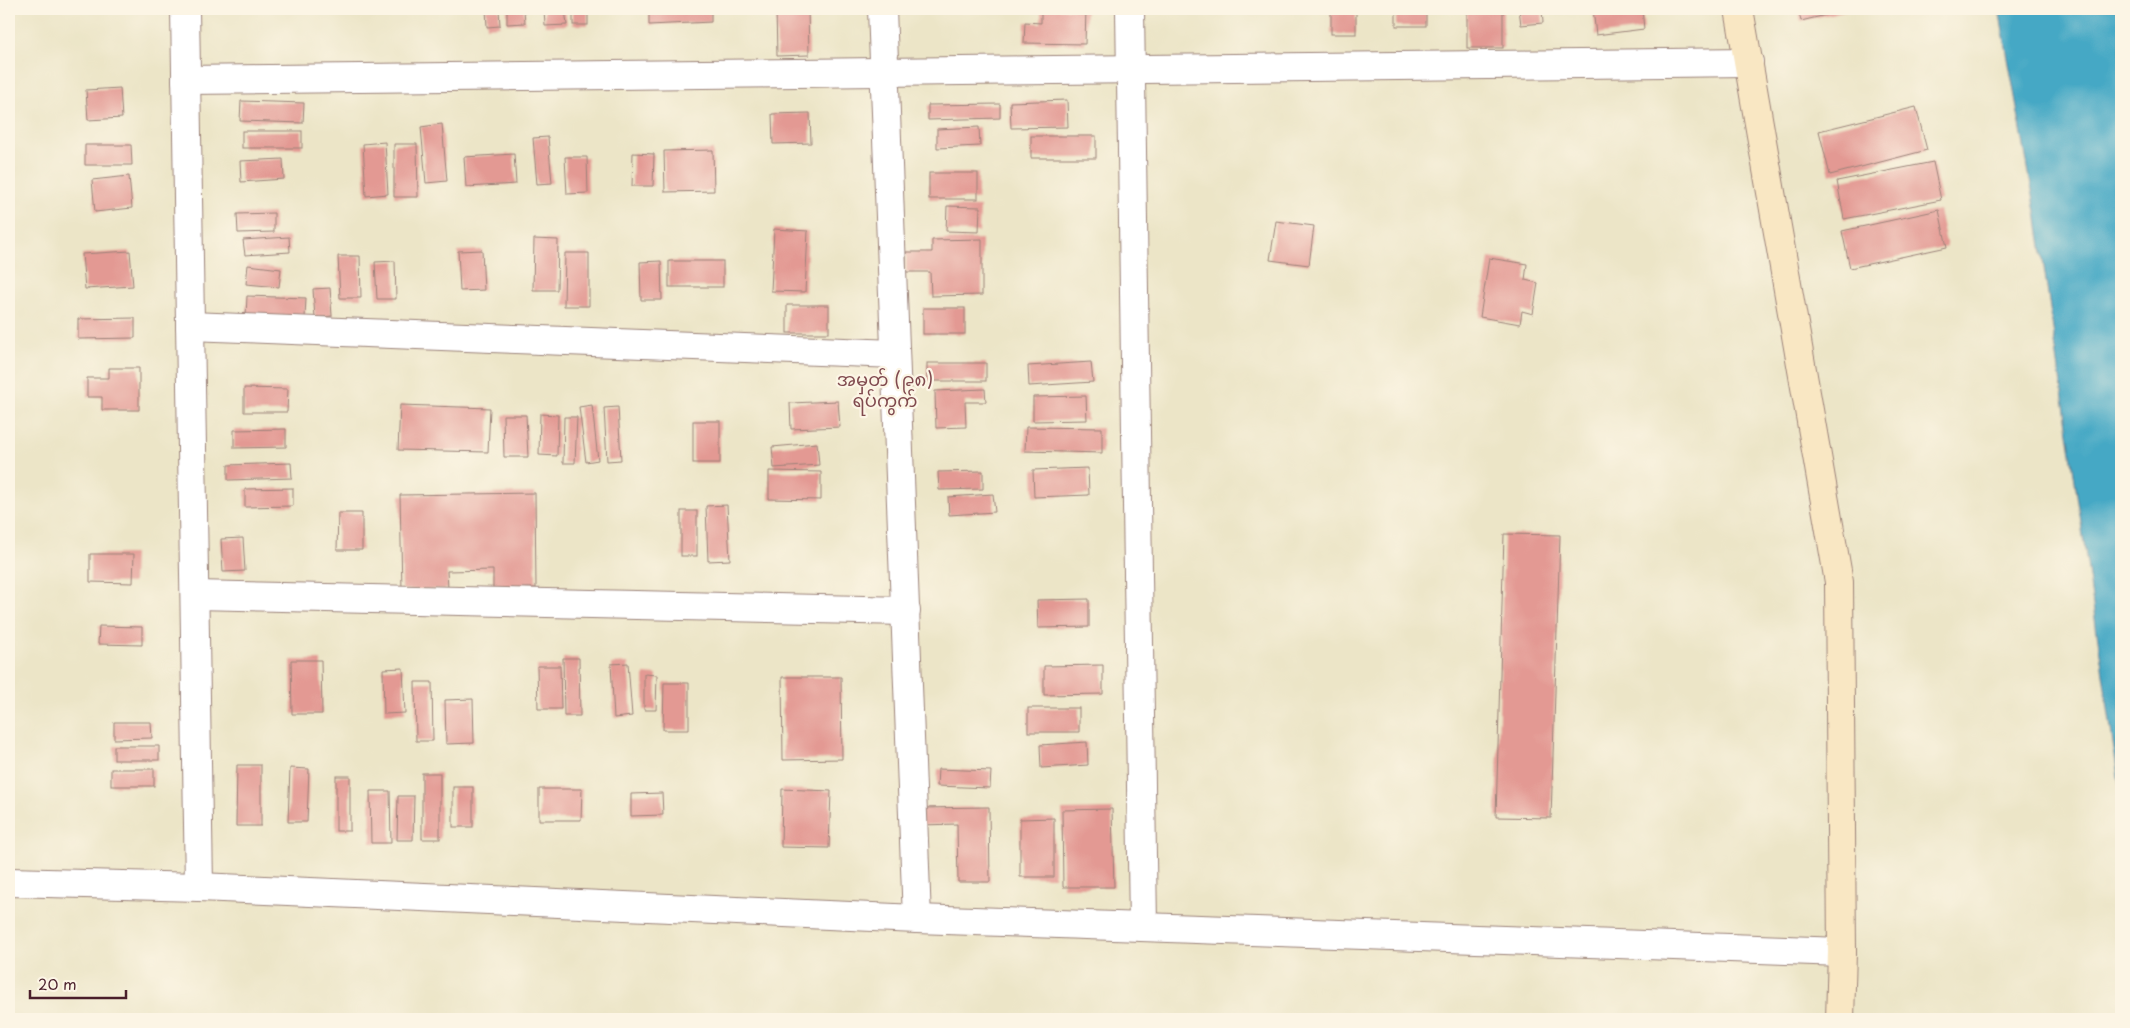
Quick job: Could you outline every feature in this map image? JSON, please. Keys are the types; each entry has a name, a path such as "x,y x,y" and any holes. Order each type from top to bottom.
{"street":[{"path":"185,9 199,887"},
{"path":"882,9 917,919"},
{"path":"1130,9 1143,927"},
{"path":"1739,9 1839,582 1842,952 1840,1019"},
{"path":"186,80 1749,62"},
{"path":"190,326 895,354"},
{"path":"195,595 906,611"},
{"path":"9,882 199,887 917,919 1842,952"}],"water":[{"path":"1999,9 2121,9 2121,798 2036,212"}],"building":[{"path":"486,9 499,9 500,26 487,27"},
{"path":"507,9 524,9 525,23 507,24"},
{"path":"544,9 565,9 567,25 545,26"},
{"path":"573,9 588,9 588,25 573,25"},
{"path":"649,9 711,9 711,22 649,25"},
{"path":"776,9 808,9 809,55 777,56"},
{"path":"1041,9 1086,9 1085,44 1024,43 1025,22 1041,23"},
{"path":"1160,9 1215,9 1215,11 1160,11"},
{"path":"1331,9 1356,9 1356,34 1331,34"},
{"path":"1396,9 1426,9 1426,26 1396,26"},
{"path":"1467,9 1503,9 1503,48 1467,48"},
{"path":"1519,9 1542,9 1543,23 1521,25"},
{"path":"1593,9 1642,9 1644,29 1596,35"},
{"path":"1798,9 1851,9 1801,21"},
{"path":"120,88 122,118 88,120 86,90"},
{"path":"1067,100 1068,127 1011,128 1010,102"},
{"path":"241,101 304,103 303,123 240,121"},
{"path":"1000,104 1000,118 928,120 928,105"},
{"path":"1916,107 1927,150 1830,175 1819,131"},
{"path":"810,113 811,143 773,144 772,114"},
{"path":"442,124 447,181 426,183 421,127"},
{"path":"979,127 980,146 937,148 937,129"},
{"path":"242,131 302,131 302,148 242,148"},
{"path":"1031,136 1096,136 1096,158 1031,158"},
{"path":"548,137 552,183 537,184 533,138"},
{"path":"385,142 388,194 366,196 363,144"},
{"path":"394,144 417,144 418,197 394,197"},
{"path":"85,145 131,145 132,165 85,165"},
{"path":"713,150 714,191 665,192 664,151"},
{"path":"633,153 654,154 653,186 632,186"},
{"path":"514,154 516,184 466,187 464,157"},
{"path":"565,157 587,157 588,193 567,194"},
{"path":"283,159 284,179 241,182 240,161"},
{"path":"1933,162 1941,200 1844,219 1837,181"},
{"path":"929,173 978,173 978,199 929,199"},
{"path":"129,176 132,208 95,212 92,180"},
{"path":"947,206 980,207 979,232 946,231"},
{"path":"1939,210 1947,247 1850,268 1842,231"},
{"path":"274,213 274,232 238,233 237,214"},
{"path":"1276,221 1314,226 1309,265 1270,260"},
{"path":"774,229 808,231 805,292 771,291"},
{"path":"289,237 290,252 245,255 243,240"},
{"path":"534,239 558,240 557,290 533,290"},
{"path":"982,239 982,295 931,296 930,272 906,272 906,252 932,252 932,240"},
{"path":"482,250 484,290 460,291 458,251"},
{"path":"130,251 133,286 85,289 82,254"},
{"path":"565,253 589,253 589,306 564,306"},
{"path":"338,256 360,256 361,298 340,298"},
{"path":"1489,258 1527,264 1525,280 1538,283 1533,314 1522,311 1520,324 1480,317"},
{"path":"395,261 396,299 377,299 375,262"},
{"path":"661,261 662,300 641,300 640,262"},
{"path":"669,261 723,261 723,287 669,287"},
{"path":"248,265 281,269 279,287 246,284"},
{"path":"330,288 332,316 315,318 313,289"},
{"path":"247,296 306,298 305,317 246,316"},
{"path":"787,305 829,305 829,333 787,333"},
{"path":"923,308 965,308 965,334 923,334"},
{"path":"135,318 135,338 78,339 78,319"},
{"path":"1091,362 1093,382 1029,386 1028,366"},
{"path":"927,363 986,363 986,381 927,381"},
{"path":"109,368 139,368 139,410 102,410 102,397 87,397 87,378 109,378"},
{"path":"244,388 288,389 287,412 244,412"},
{"path":"985,389 986,402 965,402 966,427 936,428 935,391"},
{"path":"1086,396 1087,420 1033,421 1033,397"},
{"path":"838,401 840,427 791,429 790,403"},
{"path":"400,405 490,408 488,452 398,450"},
{"path":"592,405 598,460 586,462 579,407"},
{"path":"618,407 621,460 607,461 604,408"},
{"path":"540,414 558,415 557,456 539,455"},
{"path":"503,415 526,415 528,457 504,457"},
{"path":"564,417 577,417 575,463 563,463"},
{"path":"693,421 720,421 720,463 693,463"},
{"path":"1026,427 1102,428 1102,453 1025,451"},
{"path":"286,429 286,447 234,448 234,430"},
{"path":"817,443 819,465 774,468 772,447"},
{"path":"291,463 292,478 228,480 228,465"},
{"path":"1088,468 1089,495 1034,497 1033,470"},
{"path":"769,471 821,472 821,500 769,499"},
{"path":"983,471 983,489 939,490 938,472"},
{"path":"293,488 293,506 245,507 245,489"},
{"path":"535,493 536,588 493,589 493,570 447,571 448,589 402,590 400,495"},
{"path":"993,494 995,512 949,515 948,497"},
{"path":"727,505 730,560 708,561 706,506"},
{"path":"681,511 697,511 697,556 681,556"},
{"path":"338,513 362,513 362,550 337,550"},
{"path":"1504,534 1560,535 1551,818 1496,817"},
{"path":"243,538 245,571 223,572 221,539"},
{"path":"90,554 134,554 133,583 90,582"},
{"path":"1089,599 1089,627 1038,628 1037,600"},
{"path":"99,626 142,627 142,645 98,644"},
{"path":"563,658 579,658 580,716 564,716"},
{"path":"291,660 321,660 322,714 292,714"},
{"path":"628,663 632,716 614,718 611,664"},
{"path":"1103,665 1103,694 1044,695 1044,666"},
{"path":"537,666 560,666 561,709 538,709"},
{"path":"403,668 405,713 384,714 383,669"},
{"path":"644,674 657,675 656,710 644,710"},
{"path":"782,677 841,677 842,759 783,760"},
{"path":"415,682 432,682 433,741 416,741"},
{"path":"664,683 689,683 689,730 663,730"},
{"path":"473,699 474,743 446,744 445,700"},
{"path":"1028,708 1079,708 1079,732 1028,732"},
{"path":"114,722 151,722 152,738 114,739"},
{"path":"1087,742 1088,765 1041,768 1040,745"},
{"path":"114,746 159,746 159,760 114,760"},
{"path":"237,765 261,765 261,826 236,826"},
{"path":"290,768 309,769 307,822 288,822"},
{"path":"111,769 154,769 154,786 111,786"},
{"path":"938,769 991,771 990,788 937,786"},
{"path":"422,773 440,773 440,839 422,839"},
{"path":"336,776 350,776 350,831 336,831"},
{"path":"453,787 473,787 473,827 453,827"},
{"path":"539,789 582,789 581,820 539,820"},
{"path":"782,789 831,791 829,848 781,847"},
{"path":"370,791 390,791 391,843 371,843"},
{"path":"662,793 663,815 631,816 631,794"},
{"path":"398,796 414,796 413,840 397,840"},
{"path":"989,807 990,882 958,882 957,824 921,825 920,808"},
{"path":"1112,809 1114,887 1063,887 1062,810"},
{"path":"1054,818 1054,877 1020,877 1020,819"}],"district":[{"name":"အမှတ် (၉၈) ရပ်ကွက်","path":"885,390"}]}
